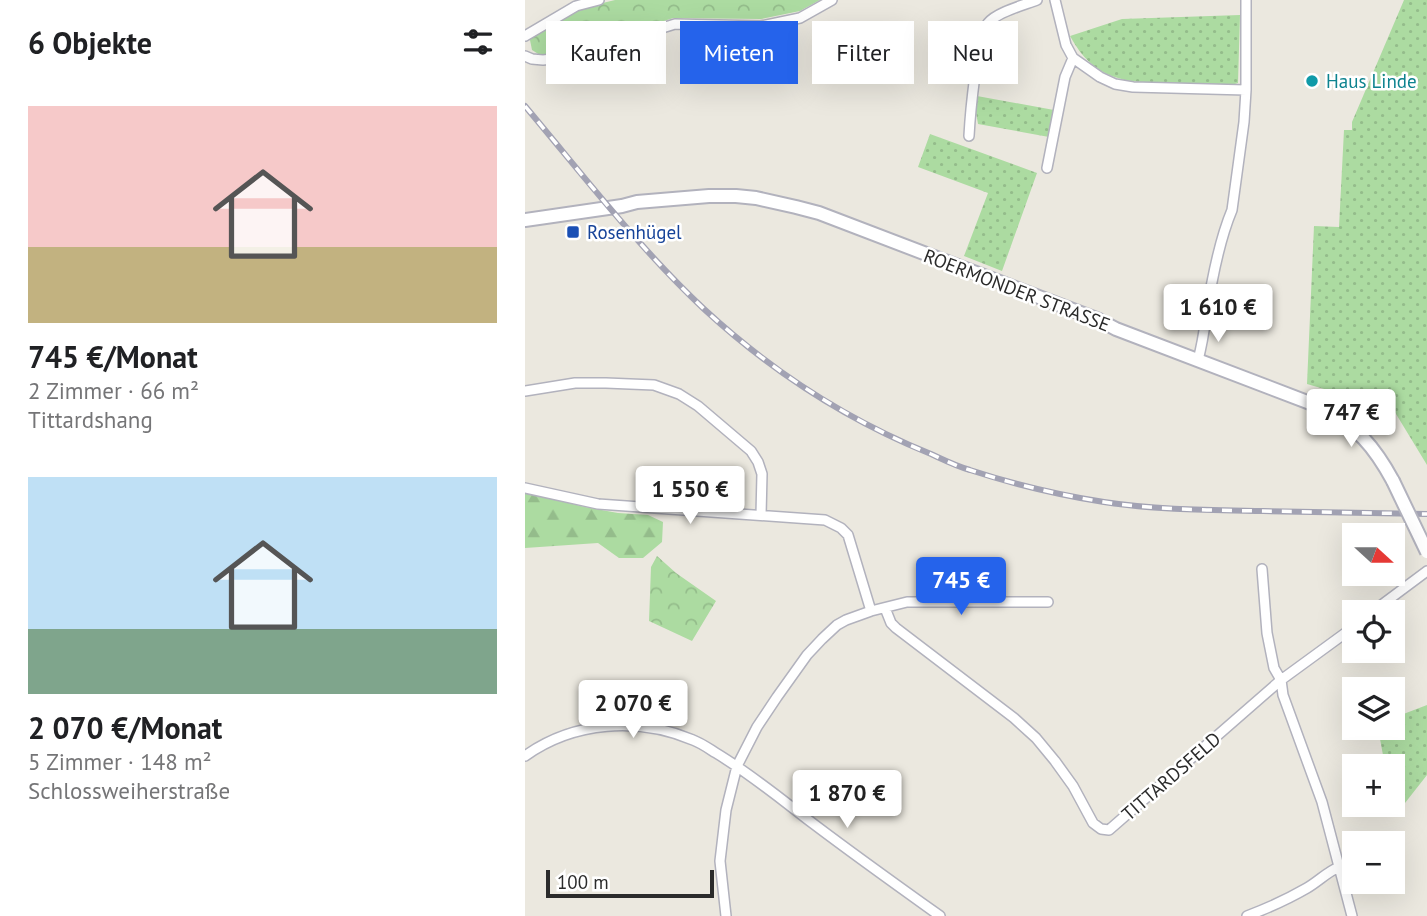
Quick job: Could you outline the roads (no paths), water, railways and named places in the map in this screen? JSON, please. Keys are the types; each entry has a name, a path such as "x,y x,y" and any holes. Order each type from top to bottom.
{"main road":[{"name":"ROERMONDER STRASSE","path":"525,220 637,202 709,196 736,196 819,213 1323,408 1360,433 1375,451 1393,481 1427,552"}],"street":[{"path":"525,36 576,6 599,0"},
{"path":"969,136 970,110 986,25 995,17 1037,0"},
{"path":"1055,0 1066,45 1073,58 1100,77 1115,84 1133,87 1246,90"},
{"path":"1198,360 1215,273 1232,210 1244,122 1246,0"},
{"path":"525,56 543,60 569,57 675,24 761,26 800,18 827,1"},
{"path":"1047,168 1065,77 1073,58"},
{"path":"525,391 575,383 606,383 655,386 679,394 698,406 751,451 762,474 761,515"},
{"path":"525,488 598,504 825,520 848,535 871,611"},
{"path":"1262,569 1267,633 1274,668 1281,680 1283,695 1322,802 1352,916"},
{"path":"1388,600 1427,571"},
{"path":"726,916 720,861 726,810 737,766 757,727 807,655 837,625 855,616 907,602 1048,602"},
{"name":"TITTARDSFELD","path":"885,608 896,628 1014,718 1036,738 1073,786 1093,823 1101,829 1109,830 1281,680 1342,635"},
{"path":"525,756 569,733 613,725 636,725 694,740 737,766 940,916"},
{"path":"1247,916 1276,905 1310,886 1328,871 1339,867"}],"railway":[{"path":"525,106 634,236 704,309 755,353 811,392 900,441 986,475 1104,502 1183,509 1427,514"}],"place":[{"name":"Haus Linde","path":"1312,81"},
{"name":"Rosenhügel","path":"573,232"}]}
